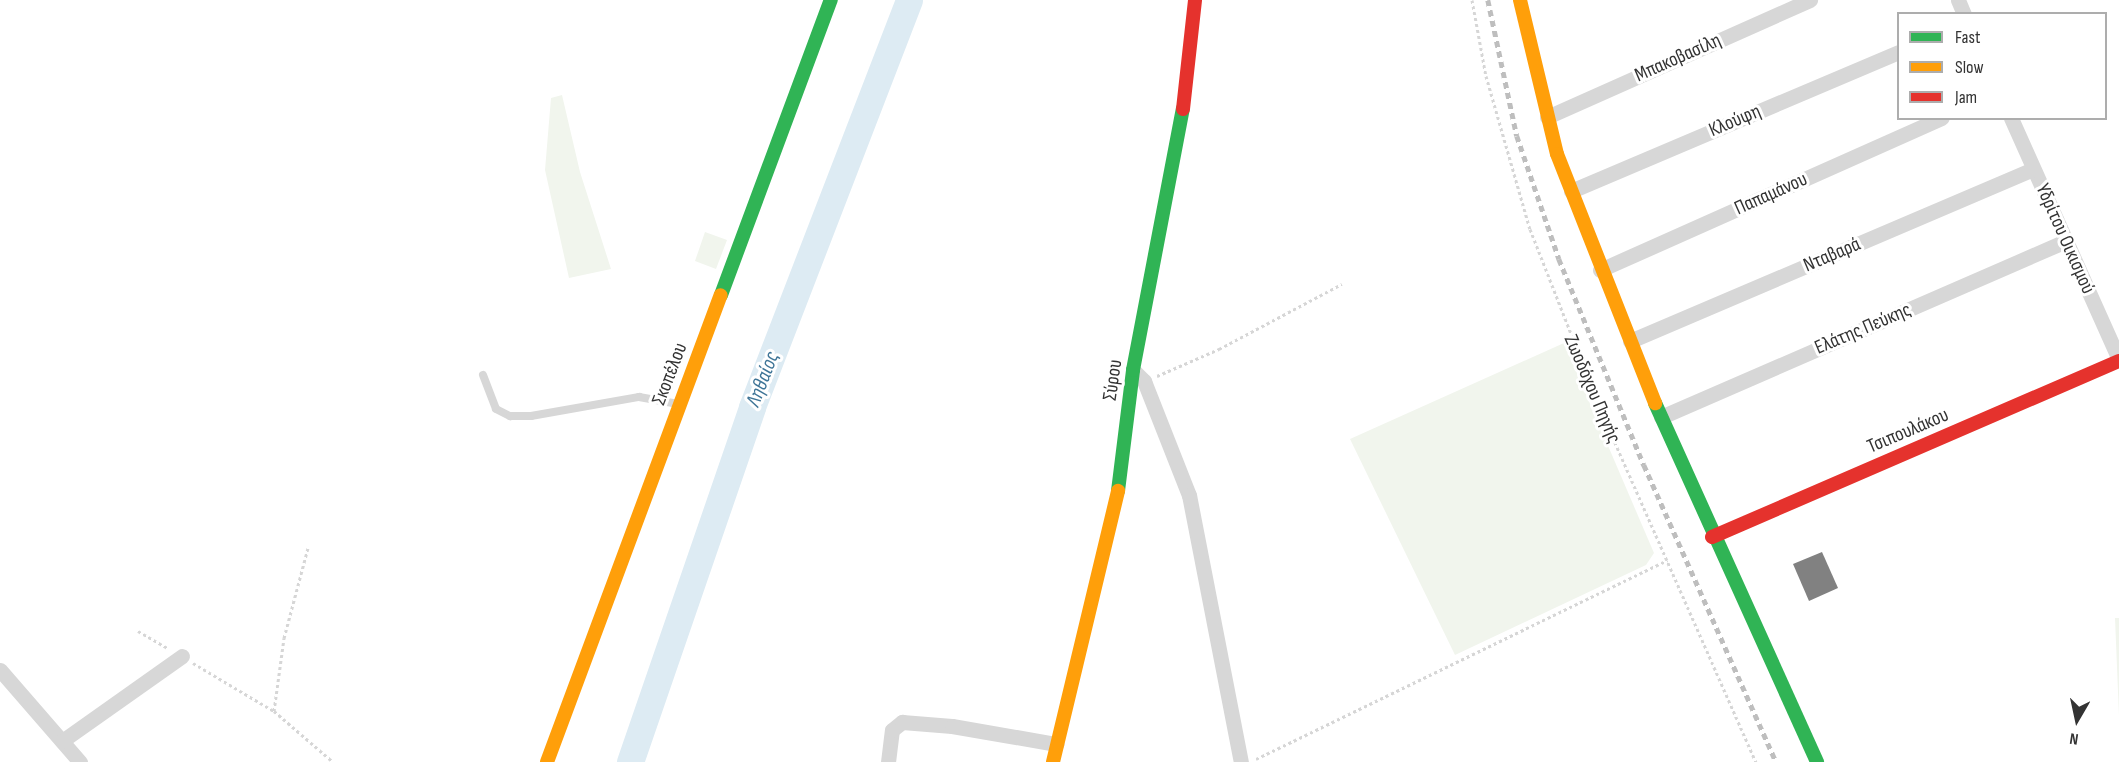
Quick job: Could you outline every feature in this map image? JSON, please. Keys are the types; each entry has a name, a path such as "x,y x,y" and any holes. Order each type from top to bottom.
{"street":[{"name":"Σκοπέλου","path":"547,762 831,0"},
{"name":"Σύρου","path":"1053,762 1116,503 1133,370 1184,105 1195,0"},
{"name":"Μπακοβασίλη","path":"1547,117 1810,0"},
{"path":"1522,1 1547,117 1600,270 1712,537 1817,762"},
{"name":"Κλούφη","path":"1571,191 1897,53"},
{"name":"Παπαμάνου","path":"1600,270 1938,120"},
{"name":"Υδρίτου Οικισμού","path":"2012,120 2119,361"},
{"name":"Νταβαρά","path":"1630,341 2034,169"},
{"name":"Ελάτης Πεύκης","path":"1661,417 2066,242"},
{"name":"Τσιπουλάκου","path":"1712,537 2119,361"},
{"path":"1133,370 1144,381 1190,495 1241,762"},
{"path":"62,741 182,656"},
{"path":"0,670 80,762"},
{"path":"888,762 892,730 902,722 952,726 1056,744"}],"lane":[{"path":"483,375 496,409 510,416 531,416 639,397 680,405"}],"path":[{"name":"Ζωοδόχου Πηγής","path":"1472,0 1486,76 1530,229 1605,420 1756,762"},
{"path":"1144,381 1219,349 1342,284"},
{"path":"274,711 284,638 308,548"},
{"path":"1249,762 1668,560"},
{"path":"138,631 274,711 333,762"}],"shaded area":[{"path":"562,95 580,172 611,269 569,278 545,170 551,98"},
{"path":"705,232 727,240 716,269 695,261"},
{"path":"1564,343 1654,553 1646,565 1455,655 1350,439"},
{"path":"2115,618 2119,618 2119,716"}],"building":[{"path":"1822,552 1838,588 1809,601 1793,564"}],"waterway":[{"name":"Ληθαίος","path":"630,762 752,407 909,0"}],"railway":[{"path":"1488,0 1517,136 1559,259 1644,465 1776,762"}],"traffic: fast":[{"path":"721,295 831,0"},
{"path":"1118,491 1133,370 1183,109"},
{"path":"1655,403 1817,762"}],"traffic: slow":[{"path":"1520,0 1557,154 1655,403"},
{"path":"547,762 721,295"},
{"path":"1053,762 1118,491"}],"traffic: jam":[{"path":"1183,109 1195,0"},
{"path":"1712,537 2119,361"}]}
